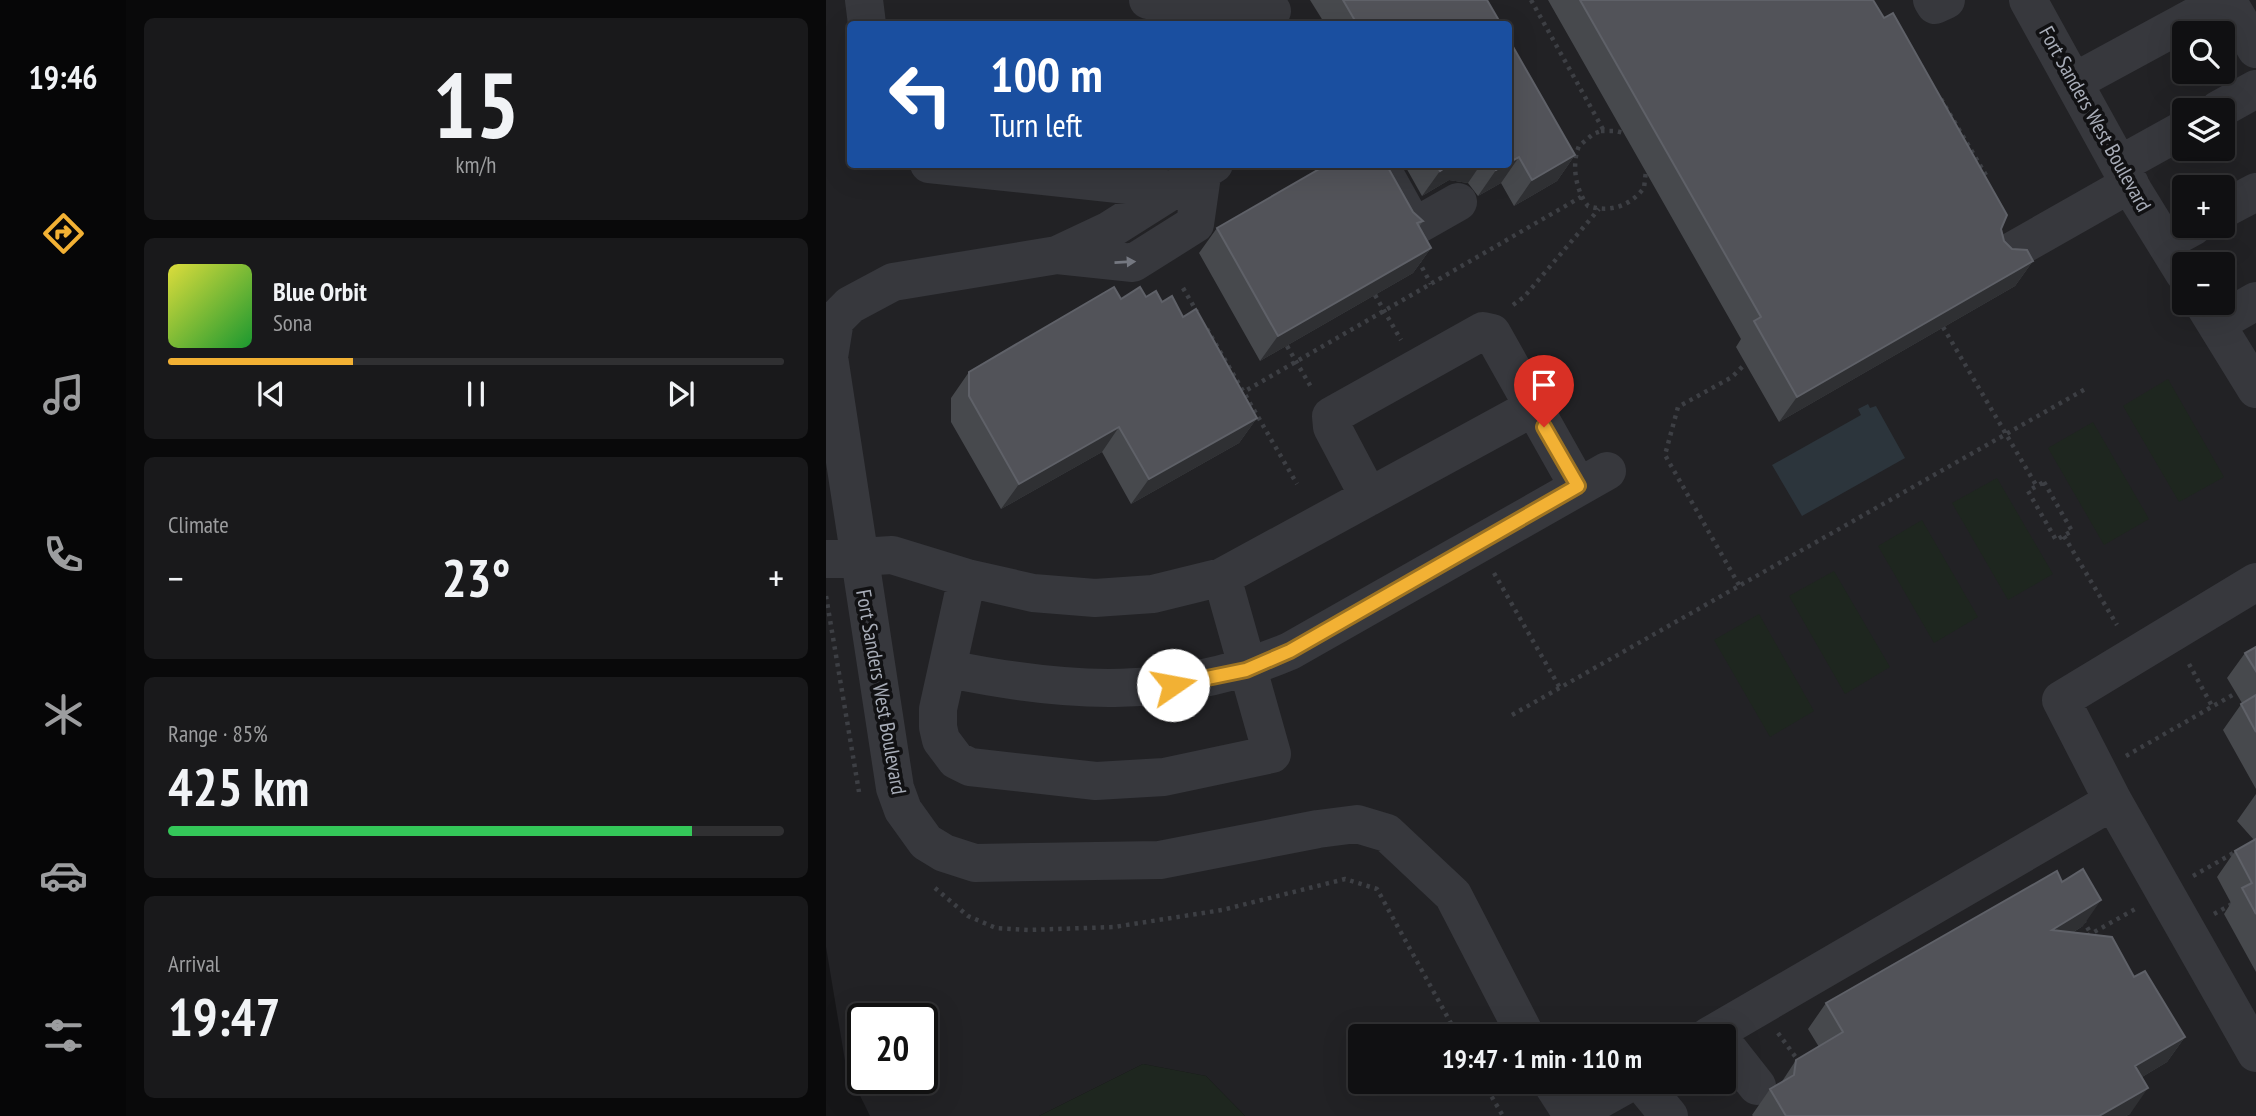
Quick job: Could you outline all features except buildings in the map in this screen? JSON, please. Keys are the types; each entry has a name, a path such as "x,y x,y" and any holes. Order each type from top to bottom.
{"lane":[{"path":"864,0 867,21"},
{"path":"1148,0 1258,11"},
{"path":"1932,0 1935,5 1946,0"},
{"path":"2074,82 2226,0 2256,49"},
{"name":"Fort Sanders West Boulevard","path":"2031,1 2124,175 2181,247"},
{"path":"2235,101 2256,89"},
{"path":"2005,254 2124,175 2172,138"},
{"path":"1011,168 1197,177"},
{"path":"1381,168 1414,227 1458,202"},
{"name":"Fort Sanders West Boulevard","path":"1197,177 1108,231 1057,254 893,282 850,305 835,320 829,357 842,557 895,788 903,810 926,842 944,853 975,863 1160,860 1357,824 1388,833 1453,895 1520,1024"},
{"path":"2235,203 2256,192"},
{"path":"2235,306 2256,301"},
{"path":"2210,315 2256,389"},
{"path":"949,668 1019,683 1126,689 1173,685 1246,670 1290,651 1592,478 1532,408 1492,333 1479,331 1334,413 1330,419 1369,497"},
{"path":"842,557 892,555 967,578 1033,593 1095,598 1153,594 1222,577 1532,408"},
{"path":"967,578 938,709 938,727 942,740 956,760 970,767 1096,781 1164,777 1272,754 1246,670 1222,577"},
{"path":"2256,582 2061,700 2106,787 2256,1052"},
{"path":"1736,1024 2106,787"},
{"path":"1736,1061 1757,1086"},
{"path":"1558,1094 1573,1115 1610,1094"},
{"path":"1651,1094 1669,1116"}],"path":[{"path":"1531,0 1604,131"},
{"path":"1938,93 1987,177 1979,182"},
{"path":"1604,131 1622,132 1638,138 1647,162 1644,188 1631,201 1611,209 1588,205 1581,197 1576,174 1576,153 1583,141 1604,131"},
{"path":"1235,397 1581,197"},
{"path":"1492,333 1505,311 1524,297 1599,209"},
{"path":"1183,288 1297,484"},
{"path":"1375,295 1416,367"},
{"path":"1943,327 2036,485"},
{"path":"1287,346 1330,419"},
{"path":"1740,585 1665,455 1678,407 1732,377 1745,363"},
{"path":"1512,716 2087,387"},
{"path":"2044,482 2072,531 2056,540 2028,491 2036,485 2044,482"},
{"path":"2064,536 2134,655"},
{"path":"1477,544 1560,688"},
{"path":"2187,661 2212,706"},
{"path":"2106,787 2212,706 2236,693"},
{"path":"2078,911 2091,934"},
{"path":"1490,1094 1503,1116"}],"shaded area":[{"path":"826,0 2256,0 2256,1116 1245,1116 1206,1076 1143,1064 1039,1116 870,1116 859,1094 938,1094 938,1003 847,1003 847,1069 826,947"},
{"path":"2168,379 2224,477 2179,502 2123,406"},
{"path":"1868,404 1870,408 1876,406 1905,458 1802,516 1772,465 1861,415 1858,409"},
{"path":"2093,422 2149,519 2104,545 2048,448"},
{"path":"1997,478 2053,574 2008,600 1952,503"},
{"path":"1922,520 1978,617 1934,643 1878,546"},
{"path":"1834,571 1890,667 1845,694 1789,596"},
{"path":"1759,614 1814,711 1770,737 1714,640"},
{"path":"1143,1064 1206,1076 1245,1116 1039,1116"}],"route":[{"path":"1173,685 1246,670 1290,651 1578,486 1544,427"}]}
